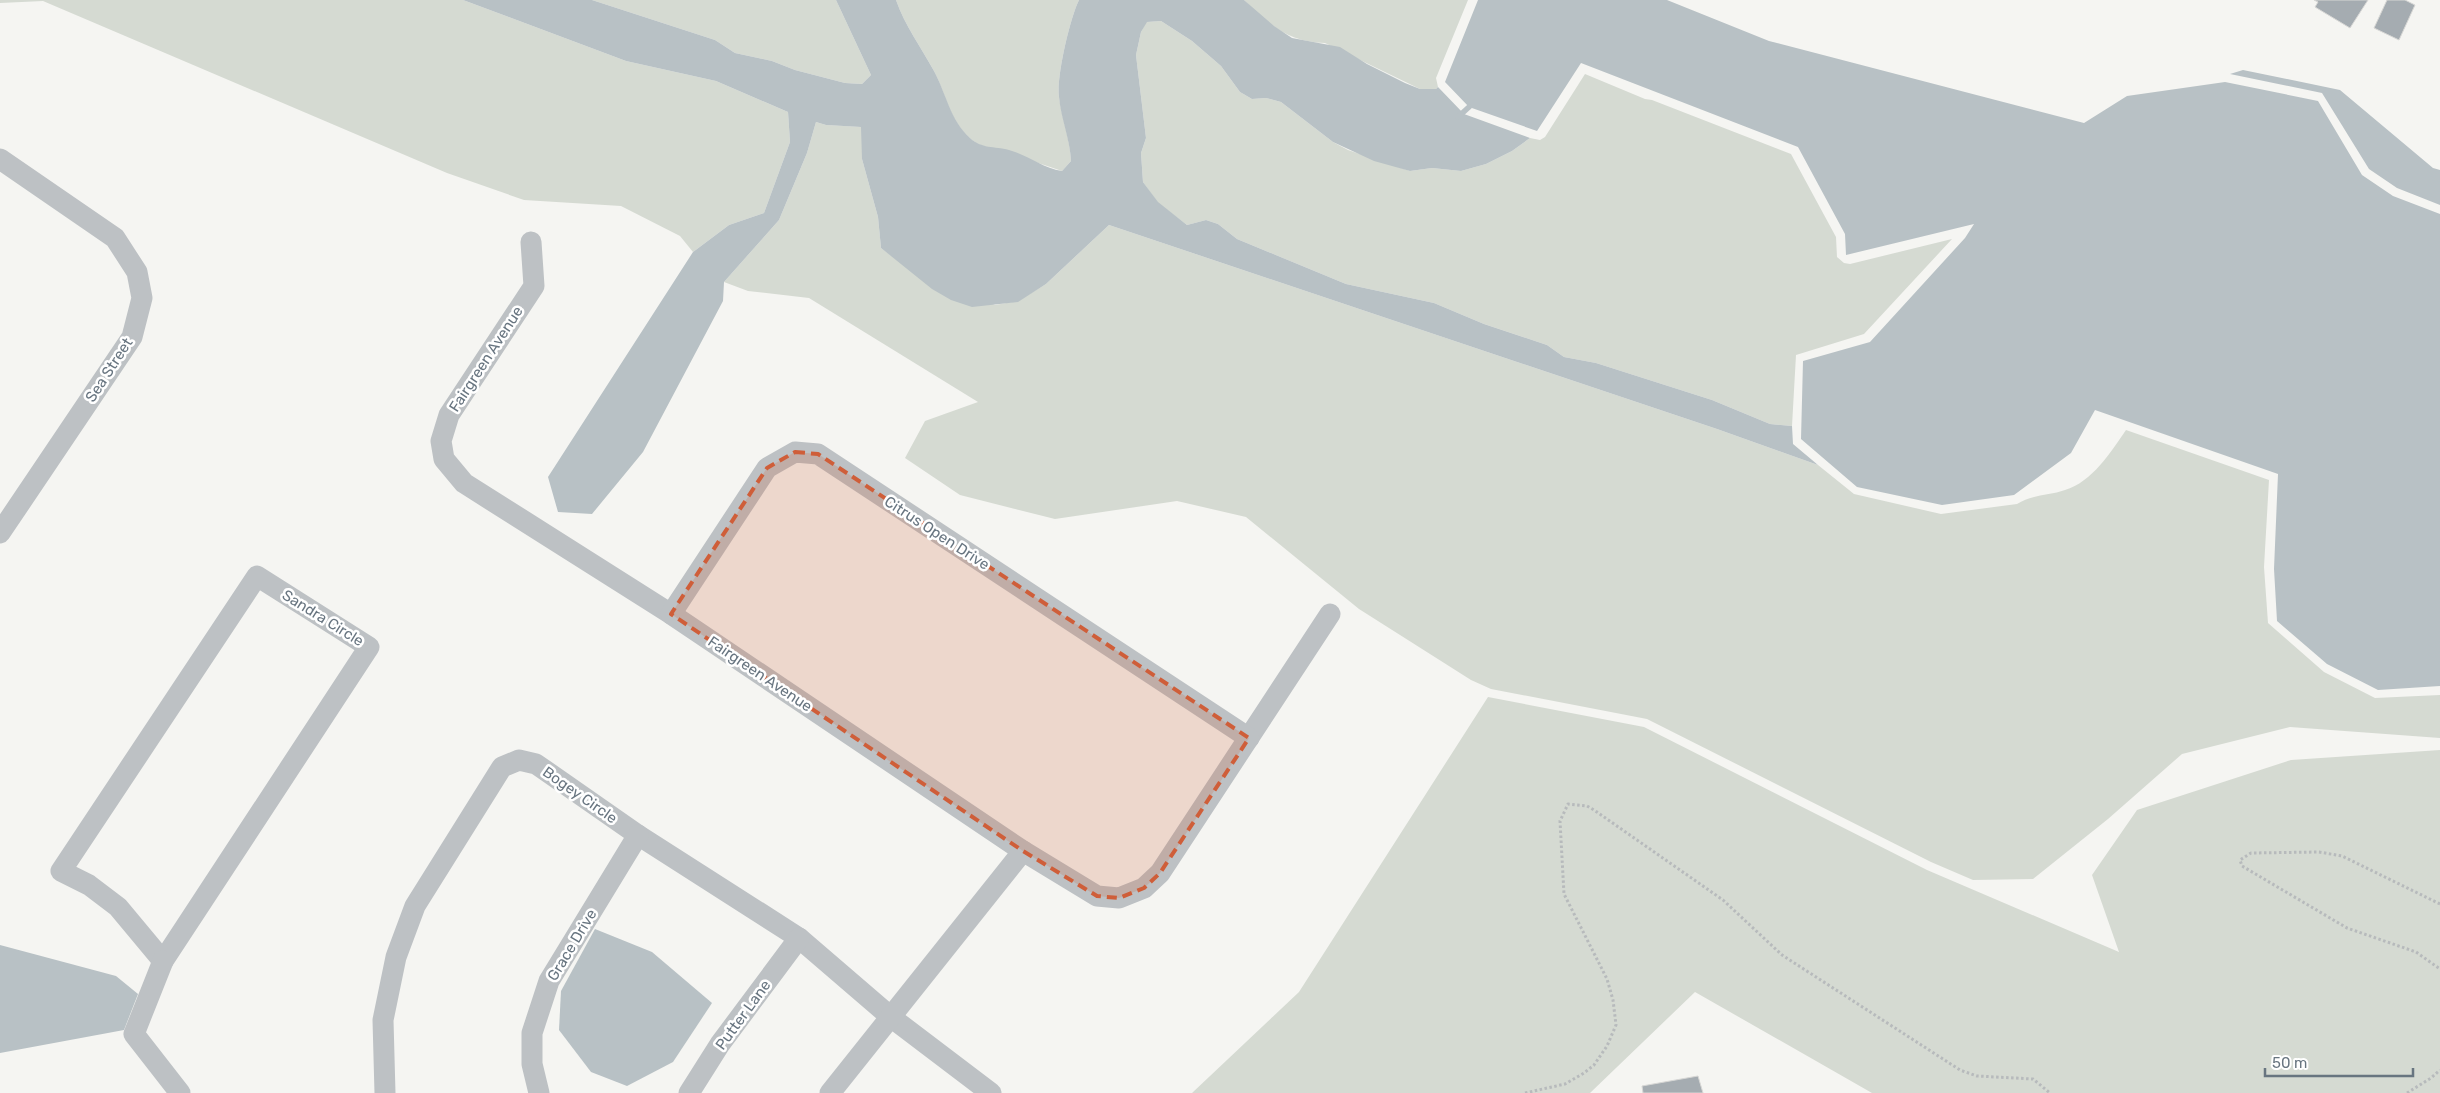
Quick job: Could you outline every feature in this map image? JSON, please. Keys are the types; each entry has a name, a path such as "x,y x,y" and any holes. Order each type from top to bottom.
{"street":[{"name":"Sea Street","path":"0,159 115,238 137,272 142,298 132,337 6,510 0,533"},
{"name":"Fairgreen Avenue","path":"531,242 534,286 450,416 441,442 444,459 464,483 671,614 1023,852"},
{"name":"Citrus Open Drive","path":"671,614 767,468 795,452 818,454 1249,738"},
{"name":"Sandra Circle","path":"257,576 369,647 164,961 118,907 89,885 61,871 257,576"},
{"path":"830,1093 892,1018 1023,852 1097,896 1118,898 1144,888 1160,873 1330,614"},
{"name":"Bogey Circle","path":"386,1093 384,1020 396,957 415,906 502,767 519,760 536,764 638,835 799,938 892,1018 991,1093"},
{"name":"Grace Drive","path":"539,1093 532,1064 532,1033 549,981 638,835"},
{"name":"Putter Lane","path":"689,1093 720,1044 799,938"},
{"path":"164,961 134,1034 180,1093"}],"path":[{"path":"1525,1093 1565,1084 1584,1073 1594,1065 1607,1046 1616,1025 1613,1000 1607,980 1564,894 1560,820 1568,804 1575,804 1594,810 1723,900 1782,955 1960,1070 1977,1076 2033,1079 2050,1093"},
{"path":"2440,904 2342,856 2319,852 2251,853 2240,860 2242,866 2348,928 2416,952 2440,969"},
{"path":"2407,1093 2440,1070"}],"highlighted area":[{"path":"795,452 818,454 1249,738 1160,873 1144,888 1119,898 1097,896 1023,851 671,614 767,468"}],"shaded area":[{"path":"0,0 463,0 626,61 716,81 788,112 790,142 764,213 729,225 693,252 680,236 621,206 524,200 447,173 43,1 0,3"},
{"path":"463,0 592,0 715,40 735,53 772,61 795,70 845,83 862,84 871,75 836,0 896,0 909,28 938,79 953,115 963,131 979,144 1016,152 1048,167 1062,171 1071,161 1060,105 1060,76 1068,34 1079,0 1244,0 1274,26 1292,38 1340,47 1367,64 1420,89 1436,89 1438,87 1464,114 1530,138 1512,151 1486,164 1461,171 1432,168 1410,171 1374,161 1333,142 1281,102 1266,98 1252,99 1240,92 1221,66 1192,41 1161,21 1147,22 1141,32 1136,55 1146,138 1141,153 1143,182 1158,202 1187,225 1206,220 1218,224 1237,239 1346,284 1434,303 1484,324 1547,345 1564,357 1596,363 1712,400 1770,424 1792,426 1793,444 1818,465 1717,429 1109,225 1046,284 1018,302 972,307 951,300 932,289 881,248 878,217 862,159 861,127 826,125 816,122 807,153 779,220 724,282 723,301 643,452 592,514 558,512 548,477 693,252 729,225 764,213 790,142 788,112 716,81 626,61"},
{"path":"592,0 836,0 871,75 862,84 845,83 795,70 772,61 735,53 715,40"},
{"path":"896,0 1079,0 1068,34 1060,76 1059,97 1071,161 1062,171 980,145 965,134 953,116 938,78 909,28"},
{"path":"1244,0 1468,0 1436,78 1438,87 1436,89 1420,89 1325,43 1312,42 1280,31"},
{"path":"1478,0 1667,0 1769,41 2084,123 2127,96 2225,82 2318,101 2362,175 2393,196 2440,214 2440,686 2378,690 2327,664 2277,621 2274,569 2278,474 2095,410 2071,453 2014,495 1942,505 1857,487 1801,439 1803,361 1870,342 1965,238 1974,224 1846,255 1845,234 1798,147 1581,63 1537,131 1469,107 1445,82"},
{"path":"1161,21 1192,41 1221,66 1240,92 1252,99 1266,98 1281,102 1333,142 1348,150 1410,171 1432,168 1461,171 1486,164 1512,151 1530,138 1540,140 1545,137 1585,74 1645,99 1652,100 1791,154 1836,237 1837,257 1844,263 1850,264 1952,239 1864,334 1796,355 1792,426 1770,424 1712,400 1596,363 1564,357 1547,345 1484,324 1434,303 1346,284 1237,239 1218,224 1206,220 1187,225 1158,203 1143,182 1141,153 1146,138 1136,55 1141,32 1146,22"},
{"path":"2243,70 2340,90 2433,168 2440,170 2440,205 2397,188 2369,169 2322,93 2230,74"},
{"path":"816,122 826,125 862,127 862,159 878,217 881,248 901,263 995,305 1018,301 1046,284 1109,225 1717,429 1818,465 1854,494 1941,514 2017,504 2029,498 2059,492 2075,486 2100,465 2126,430 2269,480 2264,567 2268,623 2324,672 2375,698 2440,695 2440,738 2290,727 2182,754 2108,819 2033,879 1973,880 1931,862 1647,719 1491,689 1471,680 1359,609 1246,517 1177,501 1055,519 960,495 905,458 925,421 978,402 809,298 748,291 724,282 779,220 807,153"},
{"path":"1488,697 1644,727 1927,870 2119,952 2092,875 2137,810 2291,760 2440,750 2440,1093 1872,1093 1695,992 1590,1093 1192,1093 1299,992"},
{"path":"595,929 652,952 712,1003 673,1062 627,1086 591,1072 559,1030 561,991"},
{"path":"0,945 116,976 138,994 124,1030 0,1053"}],"building":[{"path":"2314,0 2368,0 2350,28 2315,7 2318,2"},
{"path":"2387,0 2405,0 2415,5 2399,40 2374,28"},
{"path":"1698,1076 1703,1093 1643,1093 1642,1086"}],"waterway":[{"path":"1458,117 1469,107"}]}
